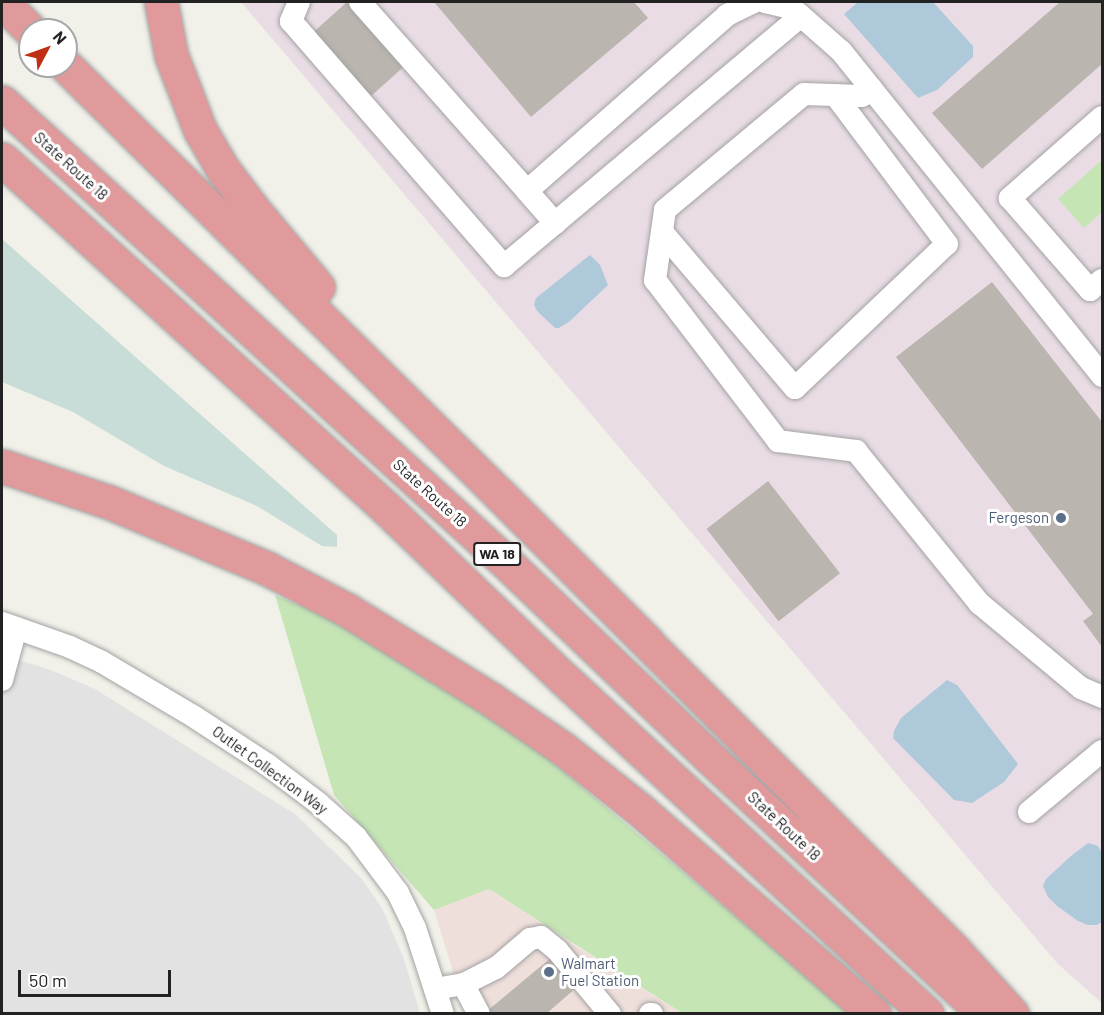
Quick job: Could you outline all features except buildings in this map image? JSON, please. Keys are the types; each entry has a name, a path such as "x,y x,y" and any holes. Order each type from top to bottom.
{"highway":[{"path":"2,2 18,18"},
{"path":"160,2 171,55 185,95 200,130 222,168 291,255 499,494"},
{"path":"78,78 499,494 945,941 1012,1014"},
{"name":"State Route 18","path":"2,102 511,567 708,756 985,1014"},
{"name":"WA 18","path":"2,159 385,507 693,799 927,1014"},
{"path":"2,191 426,560 473,592"},
{"path":"2,466 109,502 268,569 347,610 492,700 562,748 639,809 874,1014"}],"street":[{"path":"299,2 291,21 504,266 801,16"},
{"path":"360,2 555,223"},
{"path":"526,191 727,15 754,2"},
{"path":"765,2 792,8 841,51 1102,376"},
{"path":"871,88 862,96 804,94 665,210 655,280 778,441 856,451 979,603 1081,688 1102,697"},
{"path":"662,232 795,387 948,244 835,95"},
{"path":"1102,117 1010,198 1090,290 1102,280"},
{"path":"2,680 9,625"},
{"name":"Outlet Collection Way","path":"9,625 70,647 110,667 193,716 268,765 318,803 356,837 398,893 415,928 443,1014"},
{"path":"1029,812 1102,752"},
{"path":"435,989 463,984 496,968 530,939 541,937 557,950 610,1014"},
{"path":"463,984 480,1014"}],"shaded area":[{"path":"241,2 1102,2 1102,1003 1058,964"},
{"path":"858,2 933,2 973,46 973,57 937,90 918,98 844,14"},
{"path":"2,239 337,535 337,547 322,546 257,506 164,466 73,412 2,382"},
{"path":"590,255 600,265 608,285 570,321 555,328 537,311 534,305 536,298"},
{"path":"2,655 48,669 95,689 295,814 361,878 382,908 404,959 420,1013 2,1013"},
{"path":"947,680 957,685 1018,764 1004,782 972,803 954,800 893,738 901,718"},
{"path":"1088,843 1098,846 1102,853 1102,922 1097,925 1088,925 1078,921 1057,906 1048,897 1043,886 1046,879"},
{"path":"489,889 682,1013 466,1013 434,910"}],"green space":[{"path":"1102,160 1102,212 1084,228 1058,199"},
{"path":"275,595 328,617 520,735 851,1013 682,1013 489,889 434,910 334,795"}],"place":[{"name":"Fergeson","path":"1061,518"},
{"name":"Walmart Fuel Station","path":"549,972"}]}
